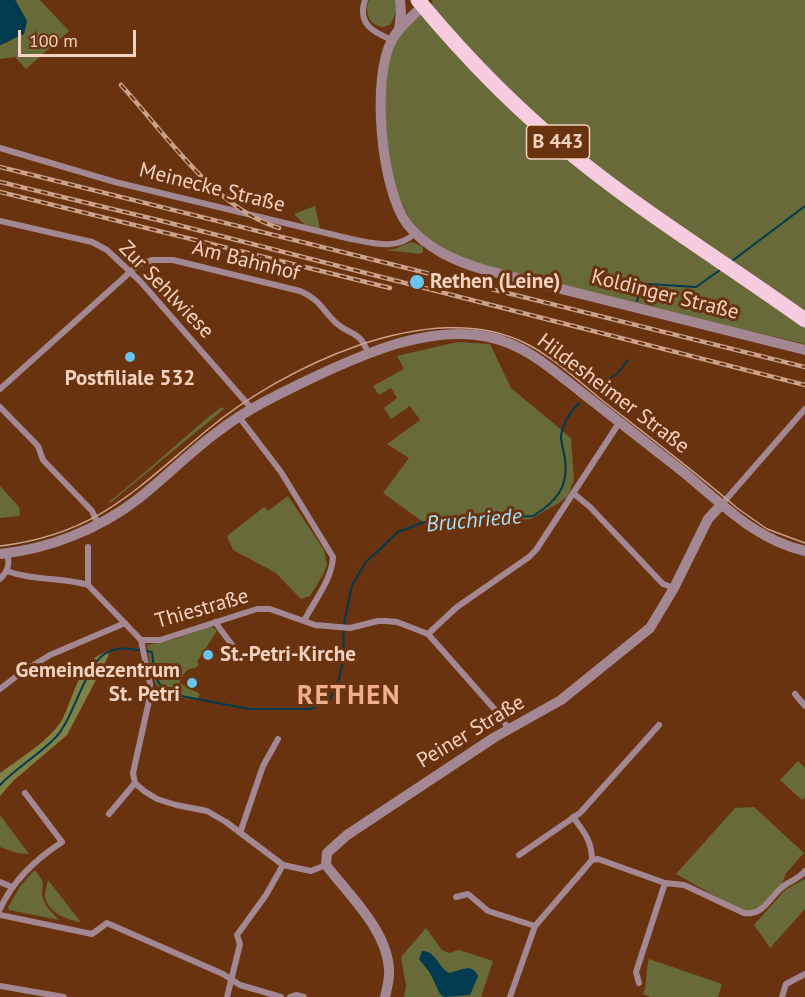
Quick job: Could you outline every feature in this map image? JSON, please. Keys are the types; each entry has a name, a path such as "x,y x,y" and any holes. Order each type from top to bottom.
{"main road":[{"name":"B 443","path":"421,3 468,56 543,129 617,189 805,320"}],"street":[{"path":"365,0 363,16 367,24 377,34 392,40"},
{"path":"399,30 400,0"},
{"name":"Koldinger Straße","path":"421,3 399,30 387,51 381,119 385,159 394,198 406,222 415,233 438,251 467,265 805,350"},
{"name":"Meinecke Straße","path":"0,148 115,182 351,239 389,244 400,242 415,233"},
{"name":"Zur Sehlwiese","path":"0,221 92,242 107,250 130,272 252,409"},
{"name":"Am Bahnhof","path":"0,389 130,272 144,262 159,259 173,260 300,291 316,300 335,322 363,339 368,352"},
{"name":"Hildesheimer Straße","path":"4,553 42,546 74,536 98,524 137,500 221,429 239,417 338,365 368,352 410,341 458,335 495,339 536,357 754,529 768,538 805,551"},
{"path":"0,407 38,446 43,460 92,511 98,524"},
{"path":"722,504 805,409"},
{"path":"239,417 281,472 333,557 333,566 328,578 304,621"},
{"path":"428,634 457,607 529,557 539,547 619,423"},
{"path":"573,493 590,507 663,584 674,588"},
{"name":"Peiner Straße","path":"326,865 327,853 347,835 509,729 561,700 650,628 674,588 708,519 722,504"},
{"path":"88,547 88,585"},
{"path":"0,579 7,571 9,562 4,553"},
{"path":"7,571 20,576 88,585 125,623 142,646 150,684 149,701 132,773 135,783 158,799 207,811 283,865 311,871 326,865 361,906 384,946 389,969 385,997"},
{"name":"Thiestraße","path":"142,646 257,609 270,609 315,625 340,628 350,628 378,621 397,622 428,634 509,729"},
{"path":"215,622 238,654"},
{"path":"0,689 50,655 125,623"},
{"path":"795,694 805,706"},
{"path":"519,855 580,813 659,724"},
{"path":"240,833 263,766 278,740"},
{"path":"109,814 135,783"},
{"path":"0,909 12,887 33,864 62,842 24,794"},
{"path":"573,817 590,840 592,860"},
{"path":"510,997 535,926 592,860 598,859 665,883 684,885 744,913 753,914 761,910 783,886 805,871"},
{"path":"227,997 240,944 237,935 266,895 283,865"},
{"path":"0,882 12,887"},
{"path":"639,983 636,972 665,883"},
{"path":"456,897 468,894 488,911 535,926"},
{"path":"0,915 92,934 107,923 224,974 240,985 281,997"},
{"path":"782,997 788,982 805,974"},
{"path":"0,986 64,997"},
{"path":"290,997 296,995 303,997"}],"shaded area":[{"path":"15,0 40,0 69,31 26,69 15,57 0,59 0,45 8,42 27,21"},
{"path":"369,0 395,0 397,10 391,24 384,27 371,21 367,10"},
{"path":"432,0 805,0 805,344 478,266 426,240 411,221 399,198 388,160 384,118 387,70 395,41 413,19 433,2"},
{"path":"315,206 320,228 305,225 294,214"},
{"path":"412,242 423,247 423,252 420,254 385,250 394,249"},
{"path":"457,342 490,344 511,388 571,438 574,480 568,496 530,519 430,527 383,493 409,458 387,444 420,420 410,406 391,419 384,408 397,398 391,388 379,395 373,386 404,369 397,356"},
{"path":"222,407 224,409 109,502 206,419"},
{"path":"0,486 19,507 20,516 0,518"},
{"path":"288,496 324,550 327,564 310,596 301,599 276,573 233,550 227,536 264,507 268,511"},
{"path":"211,626 217,631 197,662 199,664 196,668 185,672 179,683 200,694 197,700 172,696 163,692 152,674 147,645 175,639"},
{"path":"109,651 67,735 13,781 0,796 0,773 51,734 63,718 85,669 99,655"},
{"path":"798,761 805,768 805,797 802,800 780,780"},
{"path":"754,807 804,853 786,873 782,884 760,910 742,911 676,874 735,808"},
{"path":"0,815 29,854 17,853 0,847"},
{"path":"35,870 43,882 42,895 46,906 59,920 9,910 8,907 21,885"},
{"path":"805,879 805,909 770,948 754,925 786,889"},
{"path":"48,880 79,922 63,917 49,906 45,895"},
{"path":"426,928 442,950 449,953 459,950 493,961 481,997 404,997 406,986 401,957"},
{"path":"649,959 722,984 718,997 651,997 643,994"}],"water":[{"path":"0,0 15,0 27,21 24,34 0,45"},
{"path":"422,951 434,956 449,973 465,968 472,969 478,976 470,995 444,997 440,994 430,973 419,959"}],"waterway":[{"name":"Bruchriede","path":"732,261 805,206"},
{"name":"Bruchriede","path":"637,301 640,290 649,284 696,287 720,270"},
{"name":"Bruchriede","path":"601,383 617,374 628,360"},
{"name":"Bruchriede","path":"0,785 56,737 63,728 87,676 102,656 110,651 131,649 152,652 154,671 158,681 171,694 249,709 311,709 330,699 339,679 343,659 344,624 352,585 366,562 398,532 424,522 533,516 541,511 554,499 563,486 566,469 561,439 562,431 567,418 579,403"}],"tram line":[{"path":"0,546 34,540 89,520 135,490 237,407 274,384 315,363 358,346 403,333 447,328 489,331 527,344 547,356 737,508 767,529 805,543"}],"railway":[{"path":"121,85 173,146 212,186 233,204 255,218 279,228"},
{"path":"0,167 805,367"},
{"path":"0,182 805,385"},
{"path":"0,192 390,288"}],"place":[{"name":"Rethen (Leine)","path":"417,282"},
{"name":"Postfiliale 532","path":"130,357"},
{"name":"St.-Petri-Kirche","path":"208,655"},
{"name":"Gemeindezentrum St. Petri","path":"192,683"}],"district":[{"name":"RETHEN","path":"349,696"}]}
